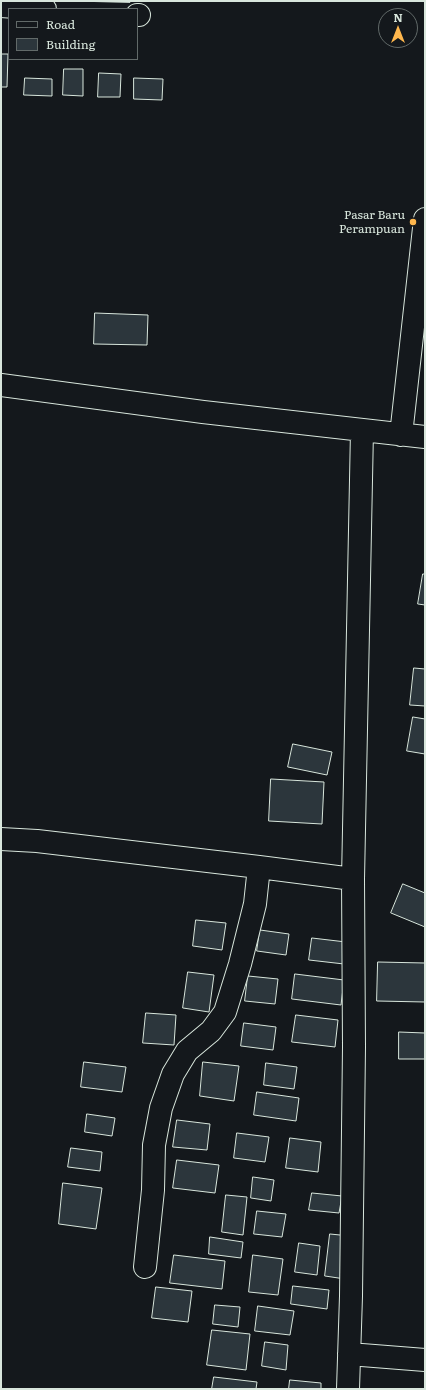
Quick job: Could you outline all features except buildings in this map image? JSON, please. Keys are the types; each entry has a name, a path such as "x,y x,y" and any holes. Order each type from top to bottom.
{"street":[{"path":"1,6 30,8"},
{"path":"401,435 425,219"},
{"path":"1,385 203,412 425,437"},
{"path":"348,1389 354,1047 353,879 362,430"},
{"path":"1,839 259,867 353,879"},
{"path":"145,1268 153,1190 154,1145 161,1108 173,1074 187,1051 211,1031 225,1012 240,964 254,904 259,867"},
{"path":"349,1354 425,1360"}],"place":[{"name":"Pasar Baru Perampuan","path":"413,222"}]}
